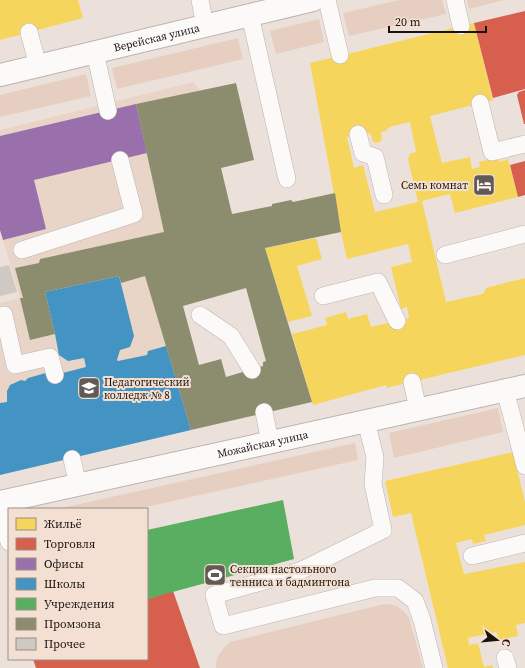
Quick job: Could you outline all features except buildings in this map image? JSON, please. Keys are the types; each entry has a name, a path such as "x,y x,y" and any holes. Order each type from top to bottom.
{"street":[{"name":"Верейская улица","path":"0,75 313,0"},
{"name":"Можайская улица","path":"0,502 515,388"}],"lane":[{"path":"200,0 206,26"},
{"path":"327,0 340,55"},
{"path":"455,0 461,26"},
{"path":"250,15 287,179"},
{"path":"29,32 38,66"},
{"path":"95,52 108,111"},
{"path":"480,103 492,152 525,144"},
{"path":"358,134 363,153 375,157 384,195"},
{"path":"22,250 134,214 120,160"},
{"path":"445,255 525,234"},
{"path":"323,296 378,282 397,321"},
{"path":"4,315 15,365 50,357 55,375"},
{"path":"200,315 231,336 252,370"},
{"path":"412,382 418,409"},
{"path":"515,388 525,466"},
{"path":"264,412 270,442"},
{"path":"366,421 376,457 373,484 383,530 300,571 214,595 223,626 375,588 398,588 415,601 422,620 434,668"},
{"path":"72,458 78,485"},
{"path":"0,507 8,538"},
{"path":"472,556 525,543"}],"shaded area":[{"path":"399,0 442,0 446,14 349,36 343,13"},
{"path":"467,0 504,0 469,9"},
{"path":"319,19 324,42 276,54 270,31"},
{"path":"238,38 243,59 117,89 112,68"},
{"path":"86,74 91,96 0,117 0,95"},
{"path":"193,82 201,91 241,253 146,277 191,430 0,475 0,303 20,298 0,230 0,130"},
{"path":"498,408 503,432 394,458 389,433"},
{"path":"355,443 358,460 142,508 62,508"},
{"path":"384,604 399,607 409,618 423,668 216,668 217,660 220,654 224,647 230,642"}],"place":[{"name":"Семь комнат","path":"484,185"},
{"name":"Педагогический колледж № 8","path":"89,388"},
{"name":"Секция настольного тенниса и бадминтона","path":"215,575"}]}
